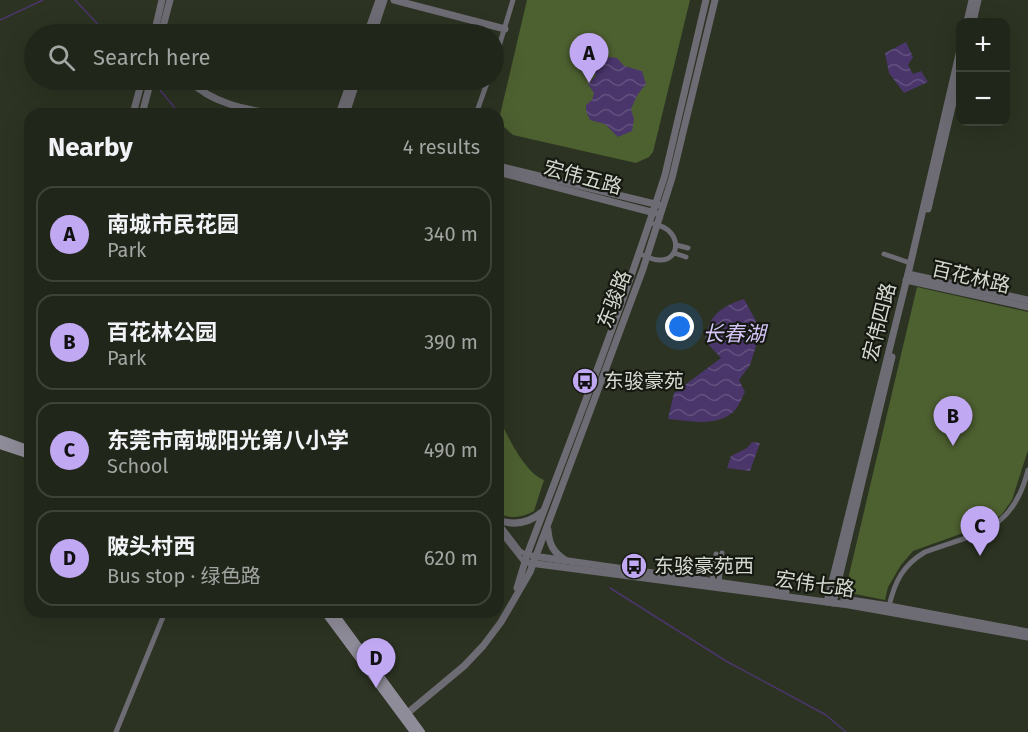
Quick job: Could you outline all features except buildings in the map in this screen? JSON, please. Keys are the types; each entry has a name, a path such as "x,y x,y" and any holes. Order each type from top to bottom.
{"main road":[{"path":"0,439 24,448"},
{"path":"0,445 24,453"},
{"path":"330,618 405,715 421,732"},
{"path":"337,618 405,715 414,732"}],"street":[{"path":"156,24 162,0"},
{"path":"164,24 170,0"},
{"path":"371,24 379,0"},
{"path":"376,24 384,0"},
{"path":"394,0 489,24"},
{"path":"504,31 513,0"},
{"name":"东骏路","path":"660,205 706,0"},
{"name":"东骏路","path":"504,615 535,560 675,167 715,0"},
{"path":"968,18 972,0"},
{"path":"974,18 978,0"},
{"name":"宏伟四路","path":"909,278 910,263 956,67"},
{"name":"宏伟四路","path":"830,600 956,89"},
{"path":"134,108 139,90"},
{"path":"144,108 148,90"},
{"path":"195,90 210,100 233,108"},
{"path":"202,90 220,100 251,108"},
{"path":"341,108 347,90"},
{"path":"348,108 354,90"},
{"path":"478,108 484,90"},
{"name":"宏伟五路","path":"504,167 660,205"},
{"name":"宏伟五路","path":"504,174 657,213"},
{"path":"643,256 665,260 674,254 676,245 674,236 669,230 653,224"},
{"path":"676,245 688,248"},
{"path":"674,254 686,257"},
{"path":"884,254 910,263"},
{"name":"东骏路","path":"513,600 544,510 643,256"},
{"name":"百花林路","path":"909,278 1028,300"},
{"name":"百花林路","path":"909,278 1028,307"},
{"path":"889,606 896,581 907,564 915,557 987,530 1006,516 1019,496 1028,470"},
{"path":"504,522 522,523 544,510"},
{"path":"548,525 549,541 553,550 567,562"},
{"path":"504,529 526,558"},
{"path":"504,535 526,558"},
{"path":"716,582 719,553"},
{"name":"宏伟七路","path":"526,558 889,606 1028,632"},
{"name":"宏伟七路","path":"535,560 567,562 716,582 830,600 1028,637"},
{"path":"116,732 163,618"},
{"name":"东骏路","path":"405,715 479,651 502,618"}],"green space":[{"path":"527,0 690,0 653,152 649,157 636,163 513,135 504,127 504,108 502,108"},
{"path":"917,287 1028,312 1028,450 1012,500 1002,514 991,523 913,551 901,565 888,587 885,600 845,592"},
{"path":"504,428 523,462 544,480 534,511 520,516 504,515"}],"water":[{"path":"906,42 913,57 908,65 913,74 921,71 928,82 904,93 889,73 885,53"},
{"path":"610,57 617,58 624,66 642,71 646,84 631,109 634,119 632,131 618,137 605,124 590,120 586,111 586,105 592,100 594,93 588,84 596,76 595,73 600,63"},
{"name":"长春湖","path":"744,299 761,330 750,365 739,380 745,392 737,407 729,415 713,421 668,419 674,393 721,358 705,341 713,318 722,309"},
{"path":"752,442 760,443 750,471 727,468 731,456 747,448"}],"waterway":[{"path":"0,20 43,0"},
{"path":"75,0 98,24"},
{"path":"160,90 175,108"},
{"path":"610,588 726,661 826,715 846,732"}],"place":[{"name":"南城市民花园","path":"589,83"},
{"name":"东骏豪苑","path":"585,381"},
{"name":"百花林公园","path":"953,446"},
{"name":"东莞市南城阳光第八小学","path":"980,556"},
{"name":"东骏豪苑西","path":"634,566"},
{"name":"陂头村西","path":"376,688"}]}
